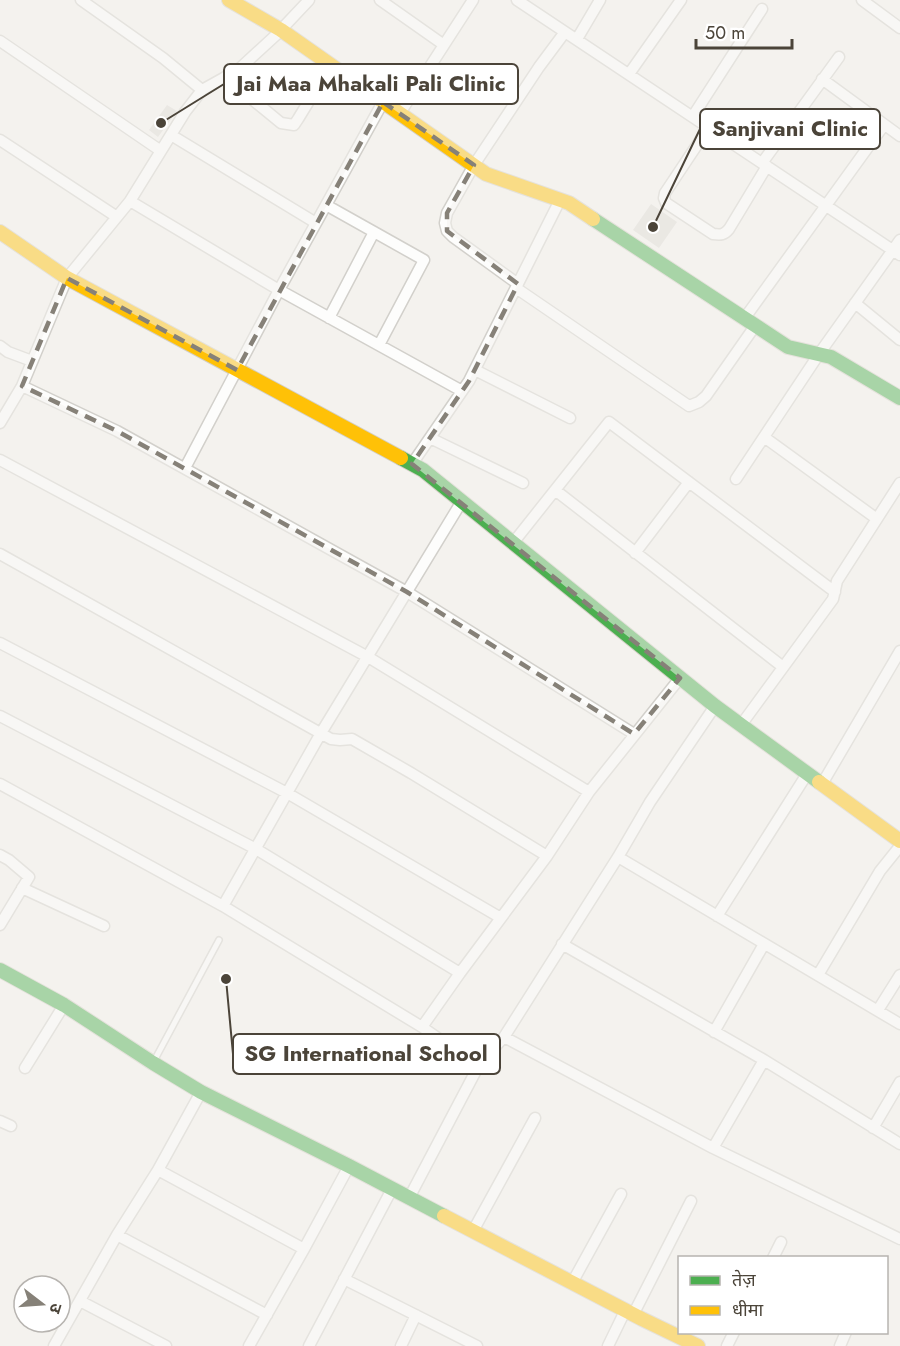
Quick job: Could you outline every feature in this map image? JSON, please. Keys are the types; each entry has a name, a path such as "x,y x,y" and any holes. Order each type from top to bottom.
{"street":[{"path":"81,0 163,58 202,90"},
{"path":"229,0 281,30 486,174 569,204 788,347 831,357 900,398"},
{"path":"0,423 22,386 67,278 130,201 185,112 202,90 238,70 309,0"},
{"path":"380,0 444,45"},
{"path":"400,113 473,0"},
{"path":"517,0 897,253"},
{"path":"577,39 600,0"},
{"path":"629,74 681,0"},
{"path":"862,0 900,28"},
{"path":"693,116 762,9"},
{"path":"565,32 474,165 447,213 445,223 447,231 517,286 689,406 706,396 750,322 826,206 884,125"},
{"path":"0,41 161,151"},
{"path":"709,127 665,193 664,198 666,203 713,234 720,235 729,229 764,164 839,57"},
{"path":"225,77 281,123 294,125 331,65"},
{"path":"822,79 900,136"},
{"path":"185,468 279,290 383,102"},
{"path":"171,135 316,223"},
{"path":"0,140 117,217"},
{"path":"412,464 475,370 560,200"},
{"path":"130,201 279,290 462,391"},
{"path":"326,205 424,260 379,345"},
{"path":"0,232 67,278 423,470 715,706 899,838 818,975"},
{"path":"329,318 374,232"},
{"path":"736,479 855,303 897,253 900,240"},
{"path":"855,303 900,340"},
{"path":"0,346 8,352 32,361"},
{"path":"475,370 570,418"},
{"path":"22,386 117,431 407,592 634,734"},
{"path":"513,543 609,422 835,592"},
{"path":"764,437 877,519"},
{"path":"430,438 523,483"},
{"path":"0,460 368,657 590,792"},
{"path":"635,552 689,482"},
{"path":"741,725 833,599 837,580 900,483"},
{"path":"555,490 783,667"},
{"path":"223,906 321,733 462,501"},
{"path":"0,554 331,739 352,739 547,856"},
{"path":"0,643 287,793 501,918"},
{"path":"822,784 900,651"},
{"path":"422,1027 547,856 590,792 680,678"},
{"path":"409,1198 479,1065 504,1037 618,857 650,802 715,706"},
{"path":"0,716 255,849 460,973"},
{"path":"717,916 807,774"},
{"path":"0,784 223,906 422,1027 455,1050"},
{"path":"0,855 29,877 0,925"},
{"path":"618,857 900,1024"},
{"path":"22,888 104,926"},
{"path":"562,944 764,1060 900,1144"},
{"path":"714,1032 764,944"},
{"path":"0,970 64,1005 201,1092 349,1166 629,1313 698,1346"},
{"path":"878,1010 900,975"},
{"path":"25,1068 64,1005"},
{"path":"504,1037 713,1148 900,1239"},
{"path":"713,1148 764,1060"},
{"path":"873,1128 900,1082"},
{"path":"54,1346 117,1235 158,1170 201,1092"},
{"path":"473,1231 535,1118"},
{"path":"0,1121 11,1126"},
{"path":"249,1346 349,1166"},
{"path":"158,1170 304,1249"},
{"path":"309,1346 392,1189"},
{"path":"572,1283 621,1194"},
{"path":"608,1346 629,1313 691,1201"},
{"path":"117,1235 267,1315"},
{"path":"774,1256 781,1242"},
{"path":"344,1279 477,1346"},
{"path":"80,1301 166,1346"},
{"path":"401,1346 416,1315"}],"lane":[{"path":"153,1063 219,940"}],"highlighted area":[{"path":"383,102 474,165 447,213 447,231 518,284 469,381 412,464 680,678 634,734 407,592 117,431 22,386 67,278 237,370"}],"building":[{"path":"167,105 177,111 158,137 149,130"},
{"path":"651,204 677,222 659,248 633,230"}],"traffic: fast":[{"path":"593,219 788,347 831,357 900,398"},
{"path":"401,458 423,470 715,706 819,782"},
{"path":"0,970 64,1005 201,1092 444,1216"}],"traffic: slow":[{"path":"229,0 281,30 486,174 569,203 593,219"},
{"path":"0,232 67,278 401,458"},
{"path":"819,782 900,841"},
{"path":"444,1216 698,1346"}],"place":[{"name":"Jai Maa Mhakali Pali Clinic","path":"161,123"},
{"name":"Sanjivani Clinic","path":"653,227"},
{"name":"SG International School","path":"226,979"}]}
